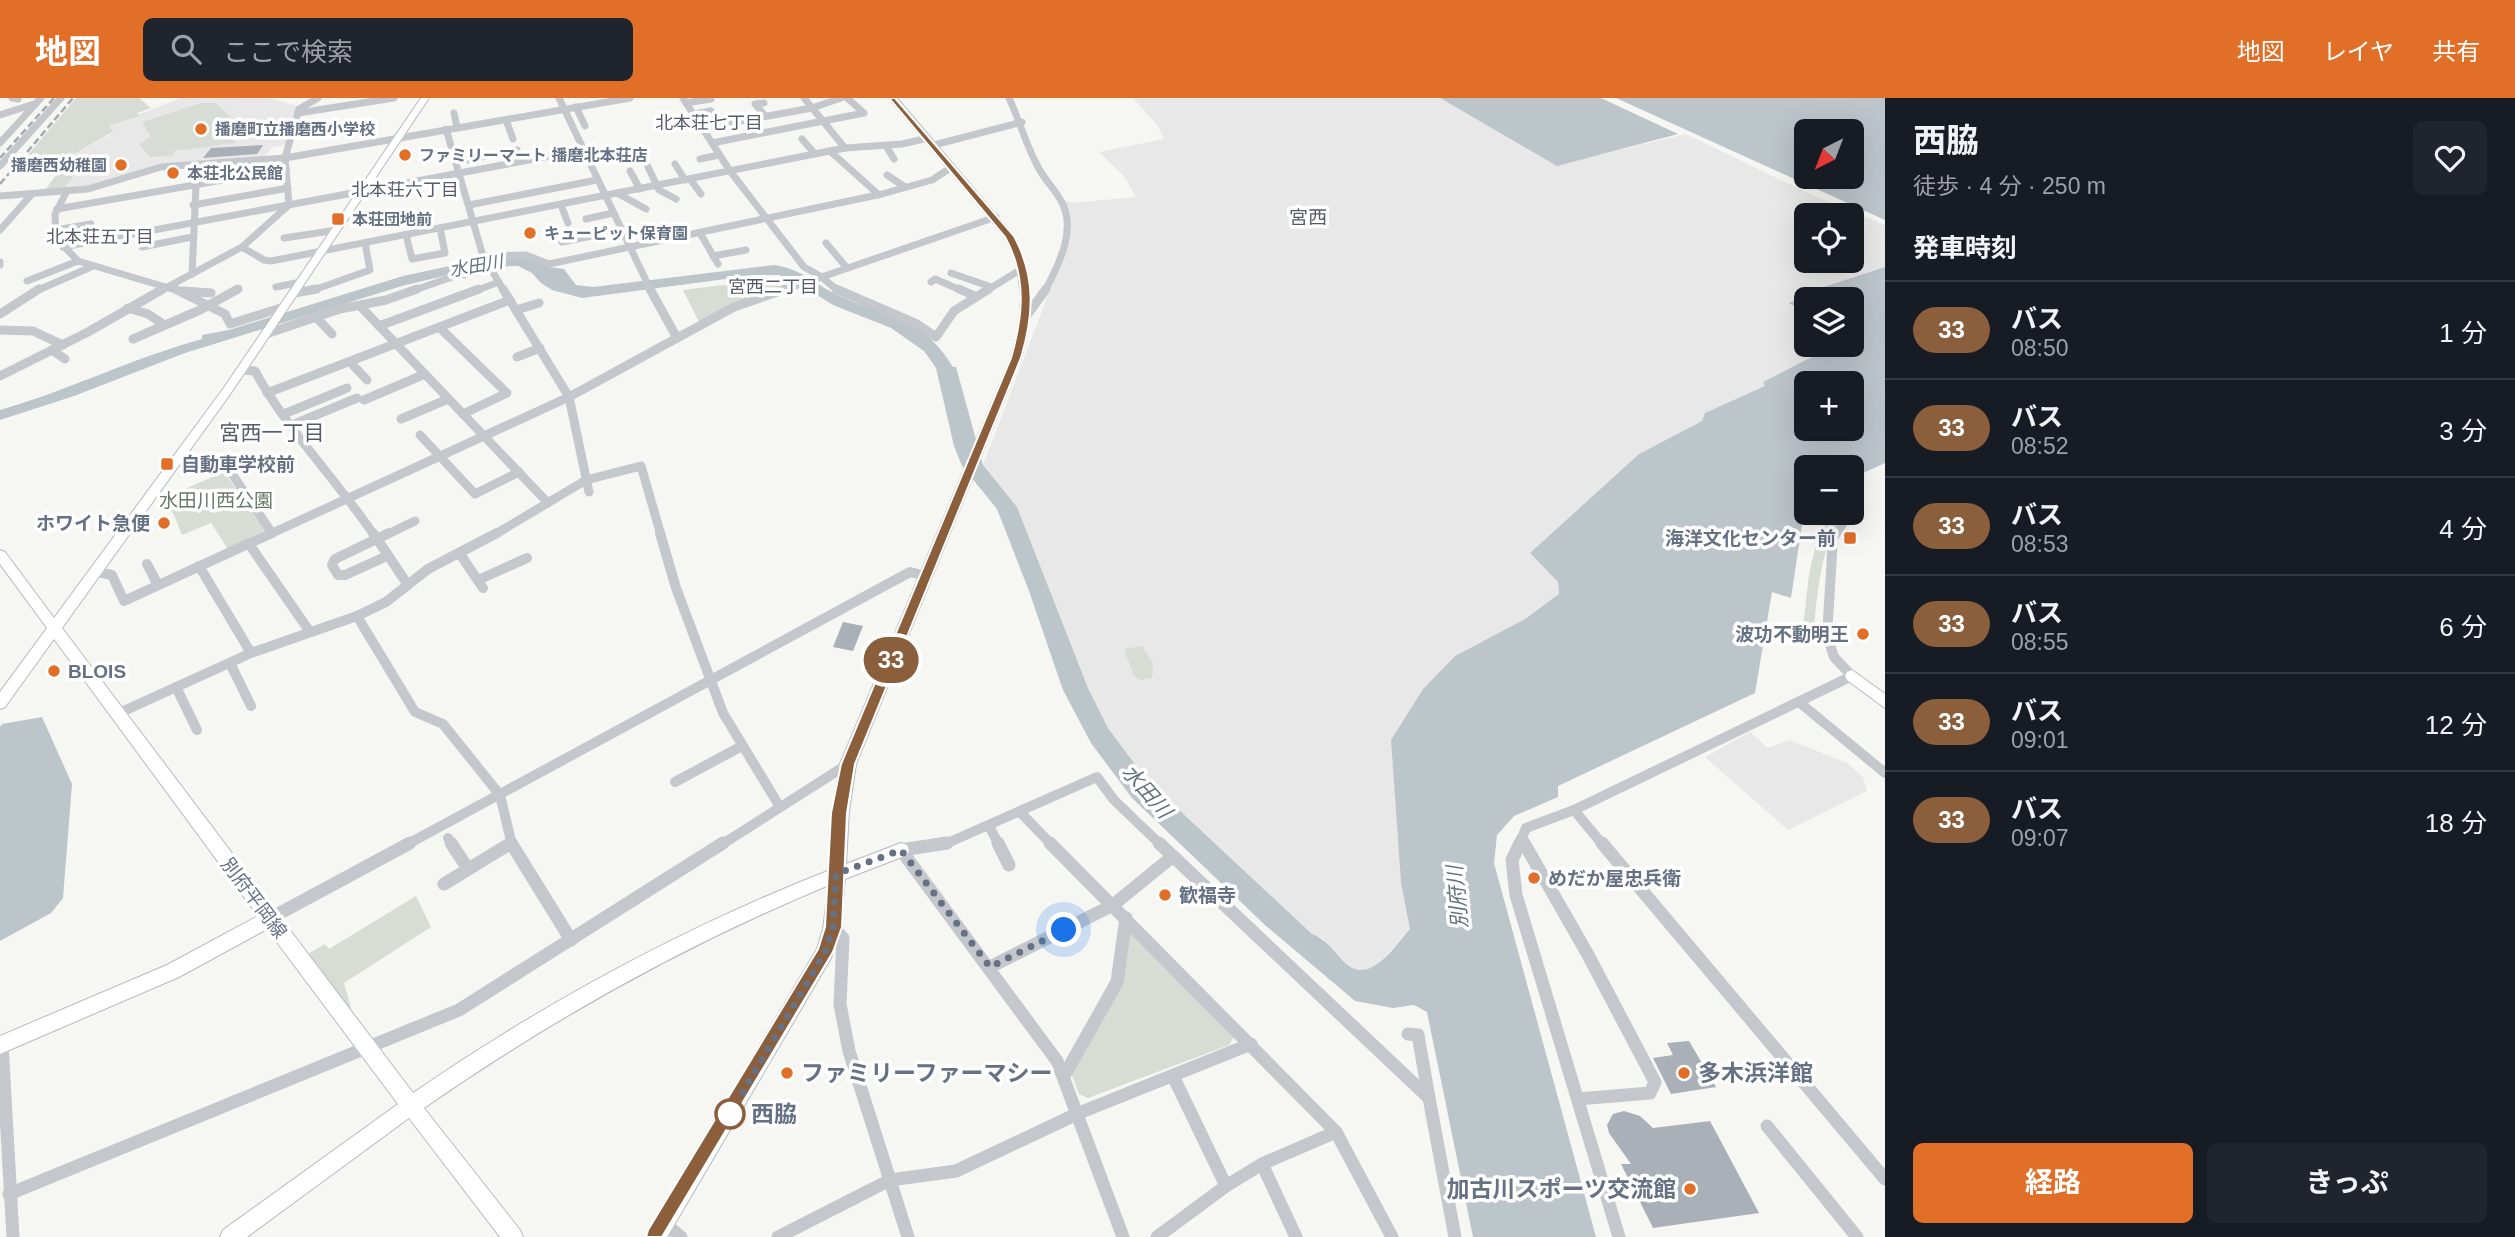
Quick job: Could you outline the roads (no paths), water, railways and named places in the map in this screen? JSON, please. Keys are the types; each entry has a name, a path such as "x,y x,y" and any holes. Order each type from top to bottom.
{"main road":[{"path":"0,703 241,370 425,98"},
{"path":"660,1230 813,976 833,927 839,813 848,764 1016,358 1028,314 1027,286 1017,250 996,217 893,98"},
{"name":"別府平岡線","path":"0,555 366,1048 513,1237"},
{"path":"1852,676 1885,702"},
{"path":"230,1237 411,1106 597,987 666,952 836,874 901,850"},
{"path":"1,1045 173,971 269,919"}],"street":[{"path":"0,143 41,98"},
{"path":"0,166 61,98"},
{"path":"289,205 285,158 301,106 318,98"},
{"path":"298,113 394,98"},
{"path":"559,98 621,230 677,338"},
{"path":"0,195 99,187 161,167 285,158 631,98"},
{"path":"804,98 845,148"},
{"path":"702,128 812,108 841,98"},
{"path":"712,143 864,113 846,98"},
{"path":"1009,98 1022,122 1036,165 1065,208 1068,227 1067,238 1040,302 1028,314"},
{"path":"711,99 685,101 730,172 804,268 822,277 839,292 906,319 936,337 954,312 975,296 1023,268"},
{"path":"764,103 755,104 765,116"},
{"path":"0,115 34,104"},
{"path":"576,107 585,126"},
{"path":"693,114 711,111"},
{"path":"454,113 457,127"},
{"path":"506,120 521,161"},
{"path":"242,247 267,261 845,148 931,141 1022,122"},
{"path":"0,128 17,124"},
{"path":"446,129 483,256 569,397 589,492"},
{"path":"802,139 815,154"},
{"path":"456,162 515,145"},
{"path":"886,146 894,159"},
{"path":"64,247 583,150"},
{"path":"830,151 879,195"},
{"path":"700,159 719,155"},
{"path":"192,274 193,205 197,164"},
{"path":"675,164 701,194"},
{"path":"483,256 526,255 549,264 879,195 932,180 952,166"},
{"path":"648,167 659,190 676,199"},
{"path":"57,209 286,169"},
{"path":"630,171 640,189"},
{"path":"887,175 905,187"},
{"path":"469,205 597,180"},
{"path":"193,205 288,188"},
{"path":"67,191 57,209 56,238 78,261 91,267 168,286 225,314 230,324 284,307"},
{"path":"617,193 646,209"},
{"path":"2,233 32,194"},
{"path":"524,194 530,211"},
{"path":"0,376 242,247 289,205"},
{"path":"561,205 568,223"},
{"path":"586,219 613,213"},
{"path":"97,572 112,575 124,601 569,397 734,307 996,217"},
{"path":"55,230 91,224"},
{"path":"406,235 412,259 445,253 440,228"},
{"path":"284,238 337,230"},
{"path":"562,242 621,230"},
{"path":"142,232 142,247 192,237"},
{"path":"700,233 718,264"},
{"path":"294,292 340,285 370,270 365,243"},
{"path":"826,243 847,268"},
{"path":"713,256 746,250"},
{"path":"27,281 78,261"},
{"path":"0,314 37,290 91,267"},
{"path":"266,334 340,309 361,307 452,277 492,270"},
{"path":"951,273 991,288"},
{"path":"930,282 935,279 975,296"},
{"path":"276,287 301,282"},
{"path":"379,326 499,282"},
{"path":"133,339 163,324 213,307 238,289"},
{"path":"178,291 211,293"},
{"path":"470,292 477,299"},
{"path":"267,393 510,300"},
{"path":"516,310 539,303"},
{"path":"361,307 548,503"},
{"path":"128,308 148,314 163,324"},
{"path":"316,317 332,334"},
{"path":"440,328 507,393 463,414"},
{"path":"0,330 40,332 62,345"},
{"path":"517,357 540,348"},
{"path":"52,350 65,359"},
{"path":"351,363 367,380"},
{"path":"241,370 255,371 267,393 349,498 408,585"},
{"path":"292,425 425,374"},
{"path":"284,414 347,388"},
{"path":"401,419 449,399"},
{"path":"420,435 475,494 519,472"},
{"path":"117,714 251,653 357,615 395,597 428,569 460,554 586,480 641,466 676,587 723,713 780,807"},
{"path":"230,471 272,533"},
{"path":"387,556 345,575 338,575 332,565 335,559 415,521"},
{"path":"1619,1237 1516,895 1512,860 1526,828 1574,810 1852,676 1834,657 1827,636 1833,538 1843,525"},
{"path":"248,544 310,632"},
{"path":"460,554 480,584 510,561 527,558"},
{"path":"147,564 159,585"},
{"path":"199,566 251,653"},
{"path":"269,919 911,572 926,576"},
{"path":"357,615 415,712 443,724 500,794 511,843 571,940"},
{"path":"230,663 251,706"},
{"path":"176,687 197,730"},
{"path":"1799,702 1885,773"},
{"path":"675,782 695,778 742,746"},
{"path":"9,1194 459,1010 848,764"},
{"path":"901,850 940,846 1021,813 1097,777 1114,800 1172,857 1429,1098"},
{"path":"1574,810 1885,1179"},
{"path":"1021,813 1336,1132 1392,1237"},
{"path":"989,826 1009,865"},
{"path":"448,838 468,869"},
{"path":"1521,838 1656,1082 1650,1093 1578,1099"},
{"path":"444,884 511,843"},
{"path":"901,850 1057,1060 1123,1237"},
{"path":"990,967 1113,905 1172,857"},
{"path":"1063,1076 1117,982 1126,918"},
{"path":"833,927 843,939 840,1004 849,1051 908,1237"},
{"path":"1408,1034 1418,1035 1455,1237"},
{"path":"778,1237 890,1180 956,1171 1079,1113 1251,1044"},
{"path":"1,1045 13,1237"},
{"path":"1174,1077 1226,1186"},
{"path":"1767,1126 1857,1237"},
{"path":"1157,1237 1226,1186 1262,1164 1336,1132"},
{"path":"1262,1164 1296,1237"},
{"path":"660,1230 681,1237"}],"water":[{"path":"1440,98 1601,98 1678,134 1557,166"},
{"path":"1616,98 1885,98 1885,220 1864,210 1864,203 1848,203 1817,189 1864,189 1864,119 1794,119 1794,179"},
{"path":"492,257 525,257 548,267 564,269 576,285 593,287 774,265 800,273 827,290 915,327 956,367 983,465 1017,507 1088,688 1108,728 1146,779 1312,934 1325,942 1352,968 1361,970 1370,968 1388,955 1410,929 1401,883 1391,740 1423,689 1455,656 1525,619 1559,594 1558,582 1530,553 1639,454 1702,421 1705,413 1765,386 1763,382 1812,357 1864,357 1864,287 1824,287 1885,267 1885,463 1864,473 1864,455 1794,455 1794,525 1802,525 1791,598 1772,592 1755,693 1558,786 1558,797 1514,816 1497,835 1494,863 1596,1237 1473,1237 1427,1012 1414,1005 1393,1008 1355,1001 1265,925 1132,798 1091,743 1063,690 997,509 962,466 954,446 936,368 924,351 891,328 833,305 795,281 779,275 756,275 582,298 552,290 532,273 518,266 481,267 402,286 185,353 74,396 0,420 0,410 202,339 202,335 229,330 403,276"},
{"path":"42,717 72,784 63,898 51,913 0,941 0,727 2,724"}],"railway":[{"path":"0,158 54,98"},
{"path":"0,184 73,98"}],"place":[{"name":"播磨町立播磨西小学校","path":"201,129"},
{"name":"ファミリーマート 播磨北本荘店","path":"405,155"},
{"name":"播磨西幼稚園","path":"121,165"},
{"name":"本荘北公民館","path":"173,173"},
{"name":"本荘団地前","path":"338,219"},
{"name":"キューピット保育園","path":"530,233"},
{"name":"自動車学校前","path":"167,464"},
{"name":"ホワイト急便","path":"164,523"},
{"name":"海洋文化センター前","path":"1850,538"},
{"name":"波功不動明王","path":"1863,634"},
{"name":"BLOIS","path":"54,671"},
{"name":"めだか屋忠兵衛","path":"1534,878"},
{"name":"歓福寺","path":"1165,895"},
{"name":"ファミリーファーマシー","path":"787,1073"},
{"name":"多木浜洋館","path":"1684,1073"},
{"name":"西脇","path":"730,1114"},
{"name":"加古川スポーツ交流館","path":"1690,1189"}],"district":[{"name":"北本荘七丁目","path":"709,123"},
{"name":"北本荘六丁目","path":"405,190"},
{"name":"宮西","path":"1308,217"},
{"name":"北本荘五丁目","path":"100,237"},
{"name":"宮西二丁目","path":"773,287"},
{"name":"宮西一丁目","path":"272,432"}],"water label":[{"name":"水田川","path":"476,266"},
{"name":"水田川","path":"1147,791"},
{"name":"別府川","path":"1457,897"}],"park label":[{"name":"水田川西公園","path":"216,500"}]}
